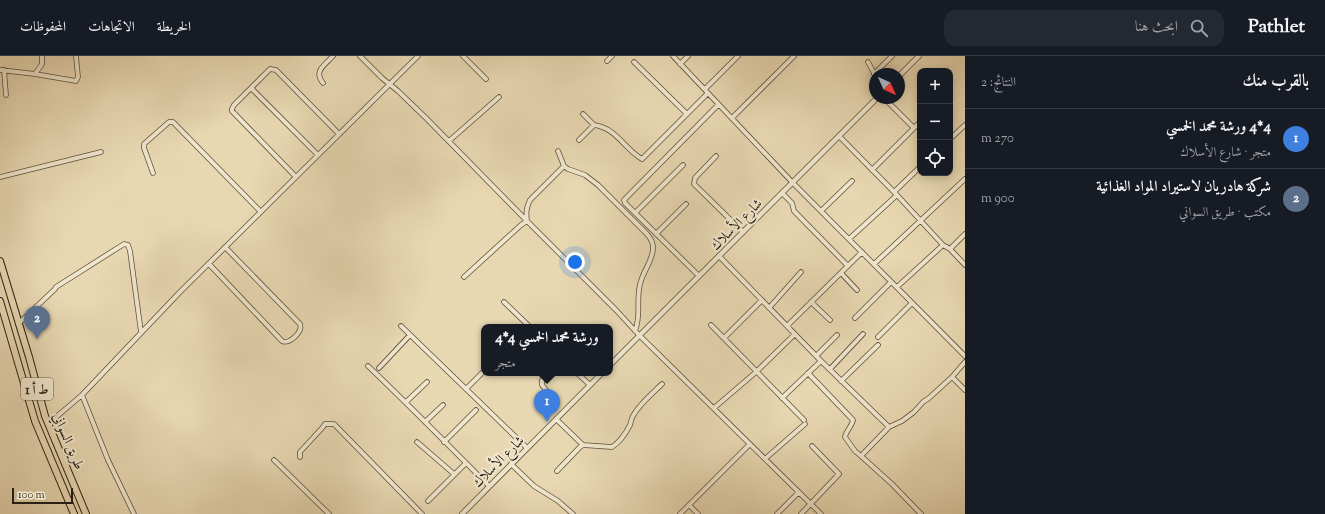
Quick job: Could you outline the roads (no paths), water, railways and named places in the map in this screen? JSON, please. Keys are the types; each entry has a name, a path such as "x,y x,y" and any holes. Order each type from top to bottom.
{"highway":[{"name":"طريق السواني","path":"0,261 48,424 86,514"},
{"name":"طريق السواني","path":"0,301 2,319 22,375 35,421 74,514"},
{"path":"22,375 27,379 34,375"},
{"path":"28,398 33,395 39,396"}],"street":[{"path":"35,74 42,64 42,56"},
{"path":"6,95 2,70 76,81 78,77 76,56"},
{"path":"323,83 319,78 319,73 321,68 333,56"},
{"path":"360,56 376,73 390,84 449,141 635,331 822,514"},
{"path":"48,424 82,395 141,332 418,56"},
{"path":"463,56 486,79"},
{"path":"607,61 612,56"},
{"path":"673,56 792,183 965,356"},
{"path":"680,64 688,56"},
{"path":"583,114 594,125 606,128 642,159 687,114 738,56"},
{"path":"732,118 794,56"},
{"path":"881,68 892,56"},
{"path":"905,70 919,56"},
{"path":"634,62 687,114"},
{"path":"868,62 871,68"},
{"path":"296,177 232,111 232,107 270,69 274,68 339,134"},
{"path":"251,88 318,155"},
{"path":"449,141 499,97"},
{"name":"شارع الأسلاك","path":"613,362 871,104"},
{"path":"890,104 914,128"},
{"path":"699,276 624,203 624,200 718,105"},
{"path":"153,172 144,148 144,144 169,122 173,122 261,212"},
{"path":"579,140 594,125"},
{"path":"872,170 917,125"},
{"path":"953,136 965,125"},
{"path":"839,136 943,245 950,249 965,264"},
{"path":"558,151 564,166 585,175 598,185 652,240 653,250 651,259 640,281 638,296 639,317 635,331"},
{"path":"0,177 101,152"},
{"path":"716,156 695,178 694,184 743,232"},
{"path":"635,213 683,165"},
{"path":"527,221 526,211 530,200 564,166"},
{"path":"849,239 917,170"},
{"path":"874,264 965,180"},
{"path":"821,211 852,181"},
{"path":"782,193 792,203 794,211 848,266"},
{"path":"656,234 686,204"},
{"path":"464,277 527,221"},
{"path":"950,249 965,234"},
{"path":"18,324 56,287 124,244 128,245 130,251 141,332"},
{"path":"897,287 943,245"},
{"path":"209,264 282,341 286,343 294,337 300,330 300,324 226,247"},
{"path":"787,326 862,252"},
{"path":"719,256 817,355 821,361 889,427"},
{"path":"769,308 801,272"},
{"path":"841,273 857,290"},
{"path":"855,318 891,282"},
{"path":"724,338 762,300"},
{"path":"504,302 527,324"},
{"path":"811,302 830,320"},
{"path":"878,337 912,303"},
{"path":"711,325 804,422 766,458"},
{"path":"400,326 527,448"},
{"path":"714,408 756,372 795,334"},
{"path":"830,369 864,334"},
{"path":"380,368 410,335"},
{"path":"817,355 837,335"},
{"path":"841,381 878,345"},
{"path":"782,398 821,361"},
{"path":"861,456 889,427 902,422 952,377 965,362"},
{"path":"368,366 489,486"},
{"path":"808,373 853,420 845,437 855,451 892,484 921,514"},
{"path":"466,389 481,374"},
{"path":"546,376 542,380 542,385 546,390"},
{"path":"580,376 590,385"},
{"name":"شارع الأسلاك","path":"462,514 599,376"},
{"path":"952,377 965,390"},
{"path":"406,402 427,382"},
{"path":"557,471 580,447 616,445 626,432 632,417 640,406 662,384"},
{"path":"82,395 108,460 134,514"},
{"path":"425,422 443,405"},
{"path":"444,442 476,410"},
{"path":"556,418 583,446"},
{"path":"300,457 300,452 325,424 334,424 422,514"},
{"path":"417,442 454,474"},
{"path":"680,514 750,444"},
{"path":"801,514 839,474 812,446"},
{"path":"274,460 329,514"},
{"path":"428,501 466,463"},
{"path":"511,464 534,486 558,501 573,514"},
{"path":"777,514 799,492"},
{"path":"689,505 698,514"}],"place":[{"name":"شركة هادريان لاستيراد المواد الغذائية","path":"37,339"},
{"name":"4*4 ورشة محمد الخمسي","path":"547,422"}]}
